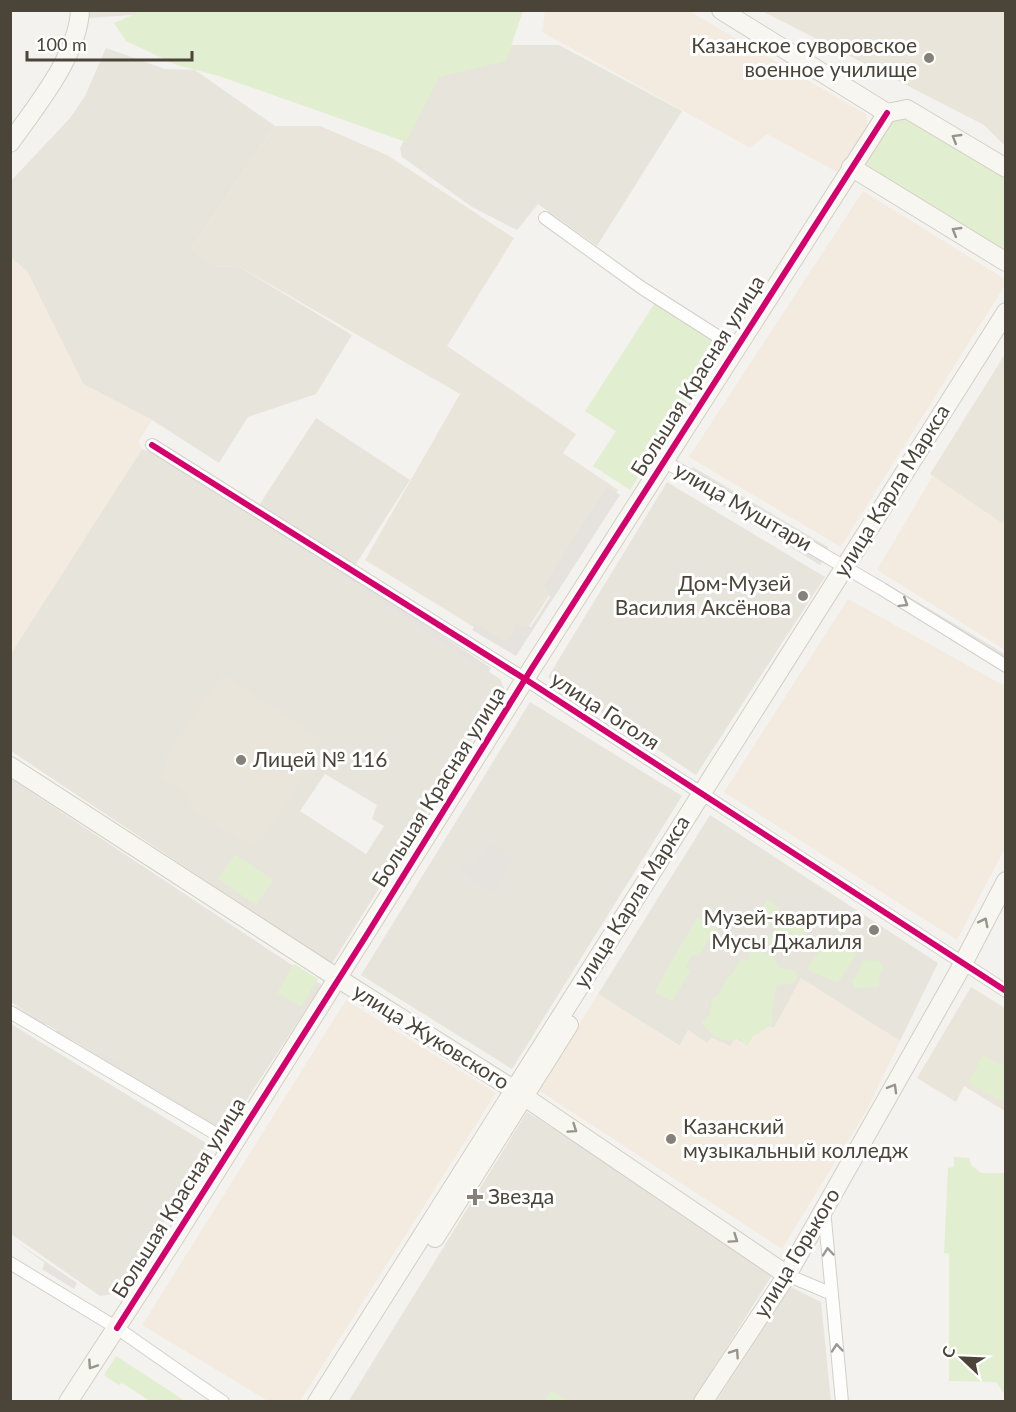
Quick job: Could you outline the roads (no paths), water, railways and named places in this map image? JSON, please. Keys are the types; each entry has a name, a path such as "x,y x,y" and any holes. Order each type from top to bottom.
{"street":[{"path":"10,143 72,47 80,10"},
{"path":"721,10 887,113 907,108 1005,168"},
{"name":"Большая Красная улица","path":"68,1401 339,980 525,679 887,113"},
{"path":"851,167 1005,262"},
{"path":"545,218 642,288 736,348"},
{"name":"улица Карла Маркса","path":"331,1401 519,1093 849,569 1005,312"},
{"name":"улица Карла Маркса","path":"849,569 1005,335"},
{"name":"улица Гоголя","path":"152,445 525,679 1005,991"},
{"name":"улица Муштари","path":"664,461 849,569 1005,666"},
{"name":"улица Жуковского","path":"10,766 339,980 519,1093 787,1275"},
{"name":"улица Горького","path":"703,1401 787,1275 963,963 1005,881"},
{"path":"10,1012 233,1144"},
{"name":"улица Карла Маркса","path":"317,1401 519,1093"},
{"path":"824,1209 842,1401"},
{"path":"10,1263 117,1328 223,1401"},
{"path":"787,1275 832,1294"}],"place":[{"name":"Казанское суворовское военное училище","path":"929,58"},
{"name":"Дом-Музей Василия Аксёнова","path":"803,596"},
{"name":"Лицей № 116","path":"241,760"},
{"name":"Музей-квартира Мусы Джалиля","path":"874,930"},
{"name":"Казанский музыкальный колледж","path":"671,1139"},
{"name":"Звезда","path":"475,1197"}]}
